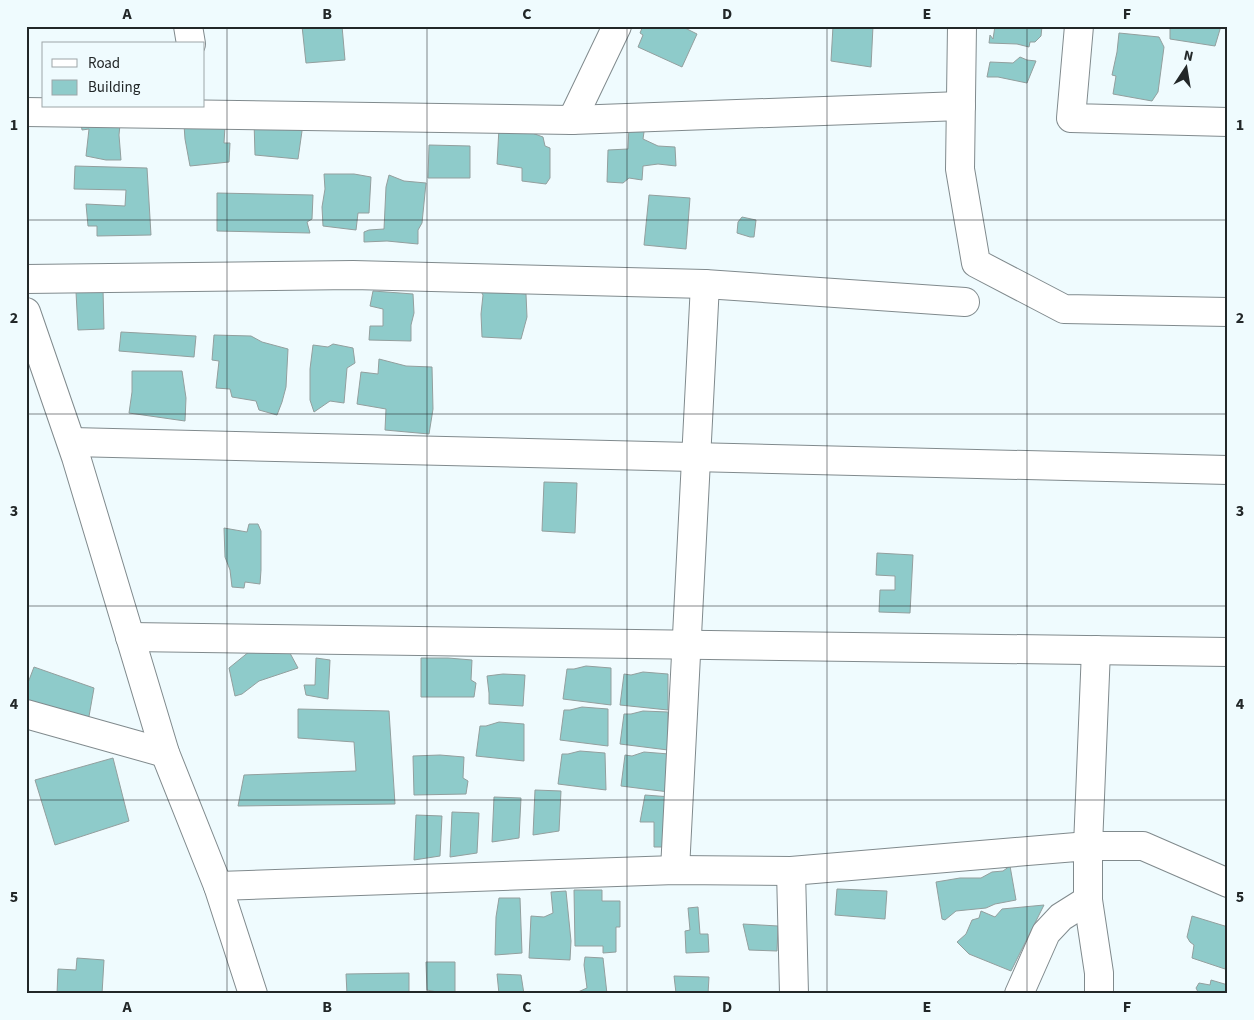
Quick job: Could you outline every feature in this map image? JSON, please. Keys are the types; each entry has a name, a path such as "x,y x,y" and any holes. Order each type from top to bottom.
{"street":[{"path":"188,26 192,42"},
{"path":"572,120 617,26"},
{"path":"962,26 960,169 976,263 1064,309 1228,312"},
{"path":"1079,26 1070,118 1228,122"},
{"path":"26,112 205,108 572,120 961,106"},
{"path":"26,279 352,276 705,284 966,302"},
{"path":"675,870 705,284"},
{"path":"29,325 72,442 165,753 218,886 253,994"},
{"path":"72,442 1228,470"},
{"path":"130,637 1228,652"},
{"path":"1096,650 1088,846 1088,900 1099,994"},
{"path":"26,714 165,753"},
{"path":"218,886 675,870 791,871 1088,846 1143,846 1228,883"},
{"path":"791,871 794,994"},
{"path":"1019,994 1046,933 1061,917 1088,900"}],"building":[{"path":"302,26 342,26 345,60 306,63"},
{"path":"643,26 681,26 697,34 682,67 638,47 643,35 640,33"},
{"path":"833,26 873,26 871,67 831,61"},
{"path":"995,26 1042,26 1041,36 1035,42 1030,42 1029,47 1017,44 989,43 990,35 993,39"},
{"path":"1170,26 1221,26 1215,46 1170,39"},
{"path":"1119,33 1159,37 1164,47 1158,92 1152,101 1113,94 1116,76 1112,75"},
{"path":"1020,57 1036,61 1027,83 998,77 987,77 990,62 1013,63"},
{"path":"121,114 119,135 121,160 106,160 86,156 89,129 82,130 80,117"},
{"path":"254,121 298,122 302,131 298,159 255,155"},
{"path":"184,125 225,126 224,143 230,143 229,162 190,166"},
{"path":"645,125 643,139 658,146 675,147 676,166 658,164 643,166 642,180 629,178 623,183 607,182 608,150 628,149 629,126"},
{"path":"499,128 532,133 543,137 545,146 550,148 550,178 546,184 522,181 522,168 497,164"},
{"path":"429,145 470,146 470,178 428,178"},
{"path":"75,166 147,168 151,235 97,236 97,226 88,226 86,204 125,206 126,190 74,189"},
{"path":"324,174 354,174 371,177 369,213 358,213 356,230 323,226"},
{"path":"389,175 404,181 426,183 422,223 418,230 418,244 387,241 364,242 364,232 384,229 386,187"},
{"path":"217,193 313,195 312,219 307,222 310,233 217,231"},
{"path":"649,195 690,198 686,249 644,245"},
{"path":"742,217 756,220 754,237 737,233 738,222"},
{"path":"103,289 104,329 78,330 76,292"},
{"path":"480,290 526,294 527,317 521,339 482,337 481,314 483,295"},
{"path":"373,291 413,294 414,313 411,325 411,341 369,340 370,326 383,326 383,309 370,306"},
{"path":"121,332 196,336 194,357 119,351"},
{"path":"214,335 251,336 262,342 288,349 286,387 277,415 259,410 256,401 232,397 230,389 216,388 219,361 212,360"},
{"path":"333,344 353,348 355,363 347,368 344,403 330,401 314,412 310,400 310,369 313,345 328,347"},
{"path":"379,359 406,366 432,367 433,409 429,434 385,430 386,409 357,404 361,372 378,374"},
{"path":"132,371 182,371 186,398 185,421 129,413"},
{"path":"544,482 577,483 575,533 542,531"},
{"path":"249,524 258,524 261,531 260,584 245,582 244,588 232,587 230,570 225,557 224,528 247,532"},
{"path":"877,553 913,555 910,613 879,612 880,590 895,590 895,576 876,575"},
{"path":"284,642 298,668 259,681 242,694 235,696 229,668 250,651"},
{"path":"316,658 330,660 328,699 306,695 304,685 315,685"},
{"path":"421,658 472,660 471,680 476,683 474,697 421,697"},
{"path":"586,666 611,668 611,705 563,699 567,669"},
{"path":"34,667 94,688 88,722 26,705 26,688"},
{"path":"643,672 668,674 668,710 620,705 624,674 631,675"},
{"path":"503,674 525,675 523,706 489,704 487,676"},
{"path":"582,707 608,709 608,746 560,740 564,710"},
{"path":"298,709 389,711 395,804 238,806 244,775 356,771 354,742 298,738"},
{"path":"643,711 668,712 668,750 620,744 624,714"},
{"path":"499,722 524,724 524,761 476,756 480,726"},
{"path":"580,751 605,753 606,790 558,784 562,754"},
{"path":"644,752 669,754 669,792 621,786 625,755 632,756"},
{"path":"440,755 464,757 463,778 468,781 466,794 414,795 413,756"},
{"path":"113,758 129,821 55,845 35,780"},
{"path":"535,790 561,791 559,831 533,835"},
{"path":"645,795 671,797 671,847 654,847 654,822 640,822"},
{"path":"494,797 521,798 519,838 492,842"},
{"path":"452,812 479,813 477,853 450,857"},
{"path":"416,815 442,816 440,856 414,860"},
{"path":"1010,866 1016,900 995,904 986,908 956,911 945,920 942,919 936,882 960,878 981,878 992,872 1003,871"},
{"path":"837,889 887,891 885,919 835,915"},
{"path":"574,890 602,890 602,901 620,901 620,927 616,927 616,952 603,953 603,946 575,946"},
{"path":"566,891 571,941 570,960 529,958 531,916 544,917 553,913 551,892"},
{"path":"499,898 520,898 522,953 495,955 496,917"},
{"path":"1044,905 1011,971 969,954 957,942 966,934 972,920 979,918 981,911 995,917 1002,909"},
{"path":"698,907 700,934 708,934 709,952 686,953 685,931 690,930 688,908"},
{"path":"1192,916 1228,927 1228,958 1225,969 1192,958 1194,945 1187,937"},
{"path":"743,924 778,926 777,951 749,950"},
{"path":"585,957 603,958 607,994 579,994 578,992 587,988 584,965"},
{"path":"77,958 104,960 102,994 57,994 58,969 76,970"},
{"path":"426,962 455,962 455,992 442,993 427,990"},
{"path":"409,973 409,994 347,994 346,974"},
{"path":"497,974 521,975 524,994 499,994"},
{"path":"674,976 709,977 708,994 676,993"},
{"path":"1211,980 1228,985 1228,994 1199,994 1196,988 1199,983 1210,985"}]}
